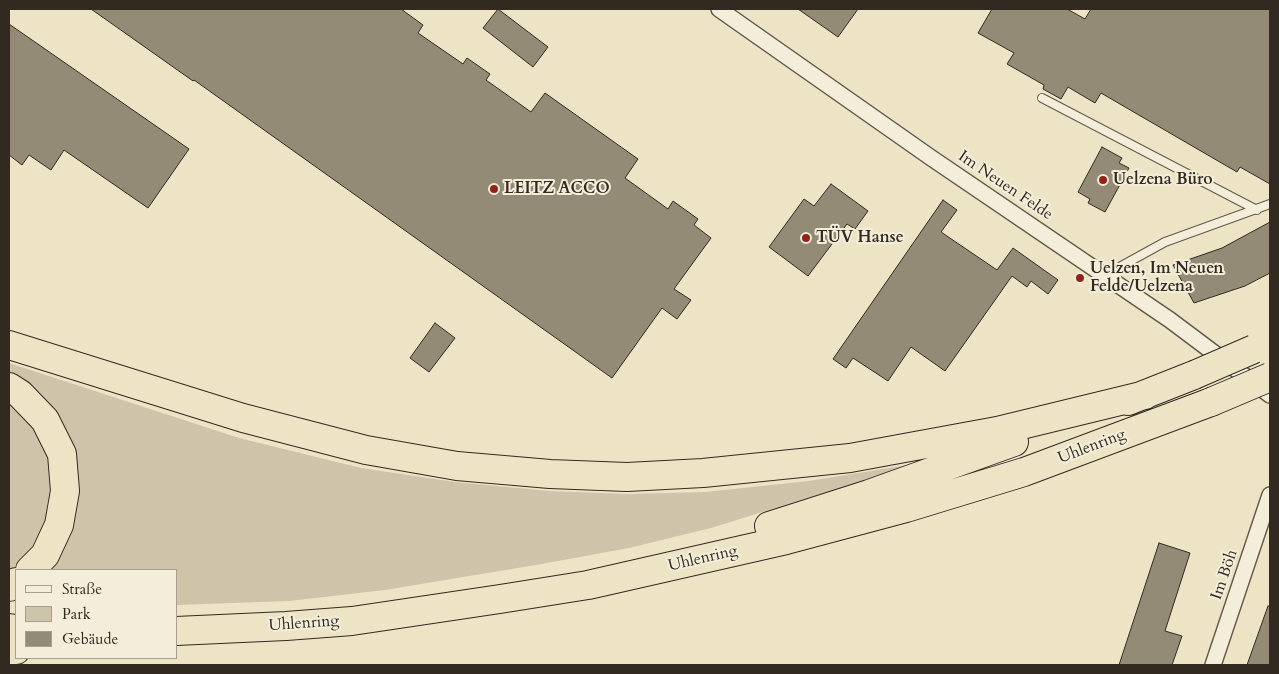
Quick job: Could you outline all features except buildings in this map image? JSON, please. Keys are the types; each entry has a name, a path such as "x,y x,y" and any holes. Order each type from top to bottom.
{"highway":[{"path":"9,345 243,418 366,450 457,466 550,474 627,477 703,473 850,458 997,432 1145,395"},
{"path":"588,584 869,494 1145,395 1262,345"},
{"name":"Uhlenring","path":"178,631 352,621 491,601 588,584 786,540 906,508 1024,472 1211,402 1270,377"},
{"path":"9,388 20,394 45,420 62,454 65,491 59,525 45,555 31,569"}],"street":[{"name":"Im Neuen Felde","path":"719,9 930,157 1170,320 1270,395"},
{"name":"Im Böh","path":"1213,665 1270,495"}],"lane":[{"path":"1042,98 1257,210"},
{"path":"1105,275 1165,242 1270,204"}],"green space":[{"path":"9,363 239,438 361,468 455,482 549,491 628,494 705,492 809,481 920,463 711,528 629,548 385,590 289,601 178,605 178,569 41,569 74,491 9,374"},
{"path":"9,398 37,425 52,456 54,492 48,520 32,547 9,570"}],"place":[{"name":"Uelzena Büro","path":"1103,180"},
{"name":"LEITZ ACCO","path":"494,189"},
{"name":"TÜV Hanse","path":"806,238"},
{"name":"Uelzen, Im Neuen Felde/Uelzena","path":"1080,278"}]}
